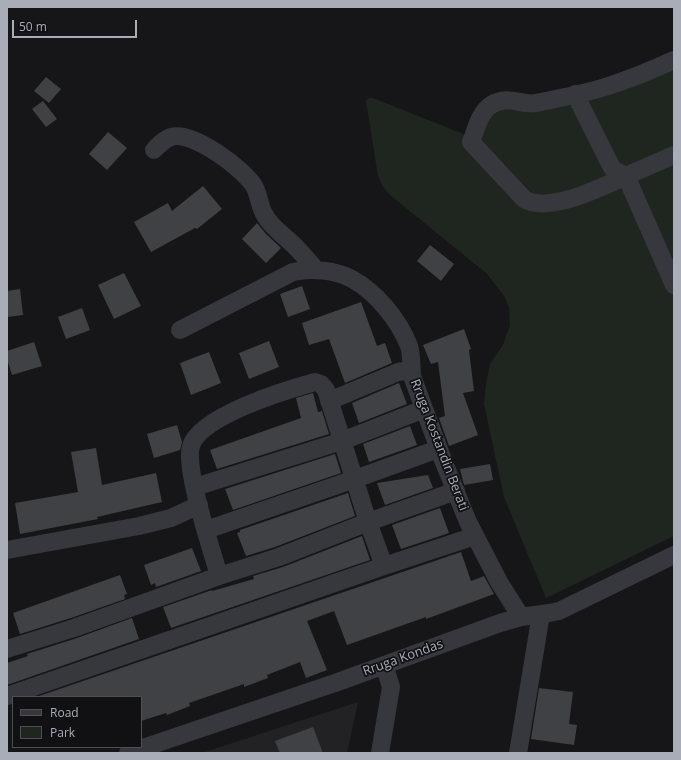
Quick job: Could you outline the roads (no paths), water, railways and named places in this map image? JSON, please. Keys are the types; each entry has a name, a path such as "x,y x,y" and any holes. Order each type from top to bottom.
{"street":[{"path":"674,60 606,86 575,94 534,103 510,100 493,104 487,108 481,116 471,142 518,193 529,202 537,203 552,202 579,196 674,155"},
{"path":"575,94 611,166 614,170 626,176 674,285"},
{"path":"154,150 161,143 172,137 185,138 199,142 220,155 245,175 257,192 265,217 299,250 316,270"},
{"name":"Rruga Kostandin Berati","path":"180,330 293,272 304,269 316,270 351,278 367,289 397,322 409,346 412,376 438,449 468,522 499,582 521,617"},
{"path":"329,401 398,372 411,370"},
{"path":"219,576 195,487 190,455 191,446 196,436 205,428 230,413 261,399 315,382 321,384 326,390 368,522 384,566"},
{"path":"195,487 342,441 424,408"},
{"path":"206,530 438,449"},
{"path":"7,649 74,628 219,576 279,557 368,522 456,491"},
{"path":"7,550 139,526 171,518 199,505"},
{"path":"7,696 475,536"},
{"name":"Rruga Kondas","path":"128,753 521,617 559,611 674,555"},
{"path":"518,753 542,614"},
{"path":"380,753 390,687 384,665"}]}
